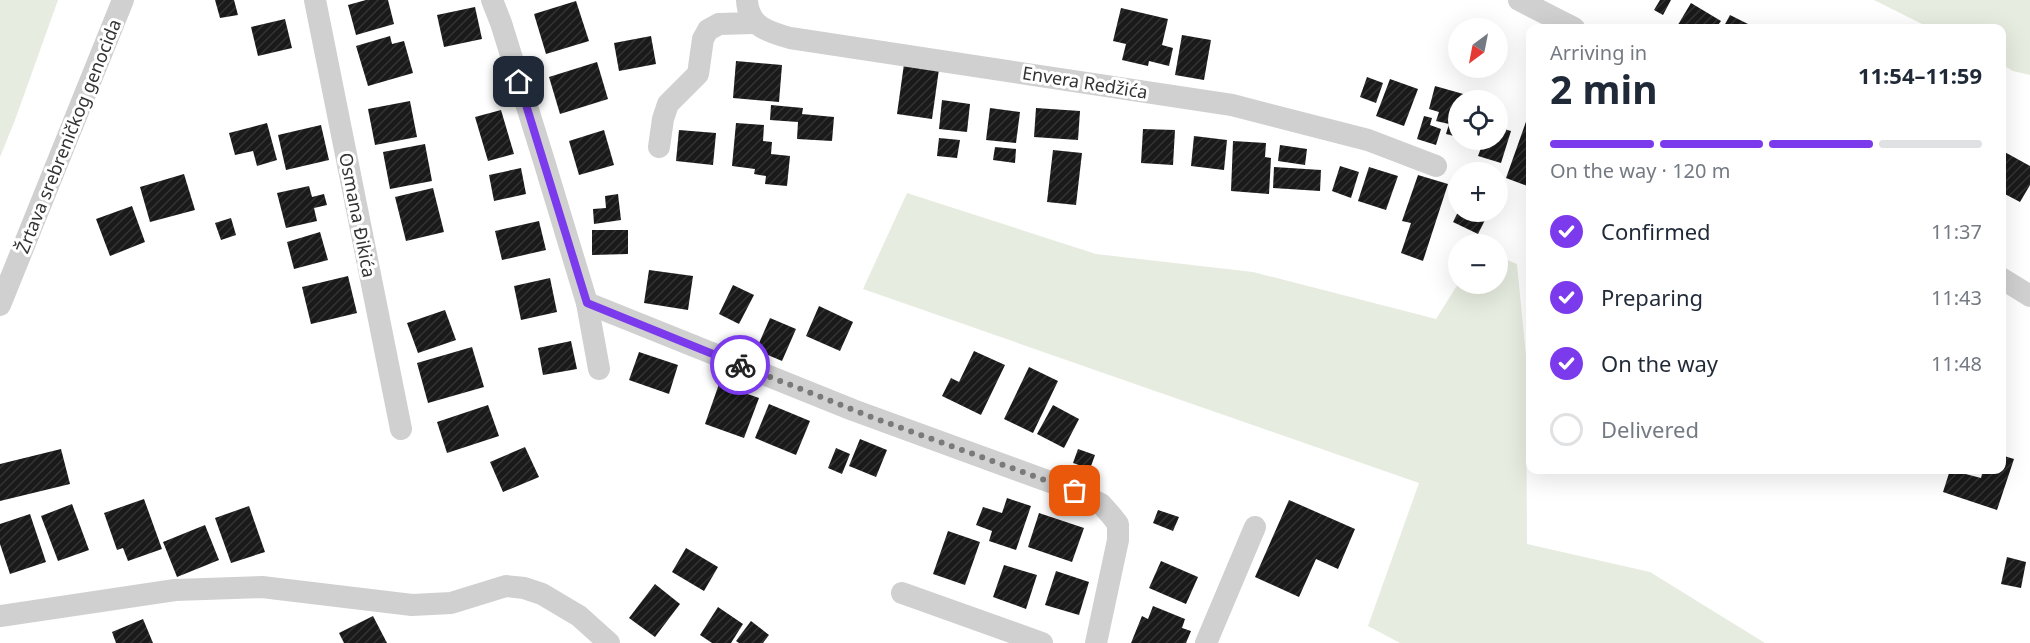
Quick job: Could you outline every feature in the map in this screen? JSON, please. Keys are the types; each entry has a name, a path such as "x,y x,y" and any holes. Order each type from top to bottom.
{"street":[{"name":"Žrtava srebreničkog genocida","path":"0,305 94,66 123,0"},
{"name":"Osmana Đikića","path":"315,0 401,429"},
{"path":"492,0 501,22 587,303 599,369"},
{"path":"659,147 663,119 668,104 698,74 703,39 708,30 719,24 754,23 747,0"},
{"path":"1519,0 1566,24"},
{"name":"Envera Redžića","path":"754,23 768,32 789,38 1232,105 1368,141 1436,166"},
{"path":"2006,281 2030,296"},
{"path":"587,303 842,406 1075,491 1101,504 1118,524 1118,540 1096,643"},
{"path":"1206,643 1255,527"},
{"path":"0,616 175,590 262,587 412,605 451,603 506,586 524,588 542,594 579,616 609,643"},
{"path":"902,593 1042,643"}],"shaded area":[{"path":"0,0 58,0 0,157"},
{"path":"1874,0 2030,0 2030,75 2006,67 2006,24 1922,24"},
{"path":"907,193 1096,254 1253,272 1436,319 1452,294 1508,294 1508,260 1517,264 1526,356 1527,544 1650,572 1765,643 1400,643 1368,626 1419,483 863,289"}],"building":[{"path":"215,0 234,0 238,15 220,18"},
{"path":"366,0 388,0 394,24 356,35 348,5"},
{"path":"1660,0 1671,0 1663,15 1654,10"},
{"path":"576,1 589,41 546,54 534,14"},
{"path":"1691,3 1721,21 1719,24 1678,24"},
{"path":"475,7 482,39 444,47 437,15"},
{"path":"1121,8 1168,19 1162,45 1173,48 1169,66 1149,61 1148,66 1122,60 1126,44 1113,41"},
{"path":"1730,15 1748,24 1725,24"},
{"path":"285,19 292,48 258,56 251,27"},
{"path":"1182,35 1211,40 1204,80 1175,75"},
{"path":"390,36 392,44 404,41 413,73 368,86 356,46"},
{"path":"651,36 656,64 619,71 614,43"},
{"path":"736,61 782,65 779,102 733,98"},
{"path":"597,62 608,99 560,114 549,77"},
{"path":"904,64 939,69 932,119 897,114"},
{"path":"1367,77 1383,83 1376,103 1360,97"},
{"path":"1390,79 1418,89 1404,126 1376,116"},
{"path":"1435,86 1449,90 1448,124 1436,121 1439,112 1429,109"},
{"path":"942,100 970,104 967,132 939,129"},
{"path":"410,101 417,137 375,145 368,109"},
{"path":"771,105 803,108 802,114 834,117 832,141 797,139 798,122 770,120"},
{"path":"990,108 1020,112 1016,143 986,140"},
{"path":"1036,108 1080,111 1078,140 1034,137"},
{"path":"501,110 514,154 488,161 475,117"},
{"path":"1424,116 1432,118 1430,125 1441,129 1436,145 1417,139"},
{"path":"1526,122 1526,186 1508,179 1508,172"},
{"path":"267,123 277,160 257,166 253,151 235,155 229,133"},
{"path":"736,123 764,125 763,141 772,142 771,154 790,156 787,186 765,184 766,176 754,174 755,169 732,166"},
{"path":"321,125 329,160 286,170 278,135"},
{"path":"1143,129 1175,130 1173,165 1141,163"},
{"path":"604,130 614,165 579,175 569,141"},
{"path":"679,130 716,133 713,165 676,161"},
{"path":"1194,136 1227,140 1224,170 1191,166"},
{"path":"939,138 960,140 957,158 937,156"},
{"path":"1233,141 1266,143 1265,157 1271,158 1269,194 1231,191"},
{"path":"425,144 432,181 390,189 383,152"},
{"path":"1280,145 1307,149 1305,165 1278,161"},
{"path":"995,147 1016,149 1015,163 993,160"},
{"path":"1053,150 1082,153 1076,205 1047,202"},
{"path":"1480,150 1505,150 1501,162 1478,156"},
{"path":"2006,153 2030,166 2030,185 2020,202 2006,195"},
{"path":"1340,166 1359,172 1351,198 1332,191"},
{"path":"1274,167 1321,170 1320,191 1273,188"},
{"path":"1369,167 1398,176 1386,210 1358,201"},
{"path":"521,168 526,194 494,201 489,175"},
{"path":"184,174 195,210 150,222 140,187"},
{"path":"1418,175 1448,184 1423,261 1401,253 1411,223 1402,221"},
{"path":"309,186 312,197 324,194 327,205 314,208 317,221 286,228 277,193"},
{"path":"433,188 444,232 406,241 395,197"},
{"path":"618,194 621,220 594,224 593,209 606,208 605,196"},
{"path":"132,206 145,242 110,256 96,219"},
{"path":"231,218 236,235 221,240 215,223"},
{"path":"539,221 546,250 502,260 495,231"},
{"path":"1453,222 1484,222 1478,234"},
{"path":"592,230 628,230 628,254 592,255"},
{"path":"320,232 328,260 294,269 287,242"},
{"path":"649,270 693,276 688,310 644,303"},
{"path":"348,276 357,313 311,324 302,287"},
{"path":"550,278 557,312 521,320 514,286"},
{"path":"733,285 754,295 739,324 719,314"},
{"path":"819,306 853,322 840,351 806,336"},
{"path":"445,310 456,340 418,353 407,323"},
{"path":"770,318 796,329 782,361 756,350"},
{"path":"571,341 577,369 543,375 538,348"},
{"path":"472,347 484,387 428,403 417,363"},
{"path":"974,351 1005,365 981,415 942,396 951,378 959,382"},
{"path":"639,352 678,365 669,394 629,380"},
{"path":"1029,367 1058,381 1033,433 1004,419"},
{"path":"719,384 759,398 744,438 705,424"},
{"path":"769,404 810,421 796,455 755,438"},
{"path":"488,405 499,436 447,453 437,422"},
{"path":"1053,405 1079,419 1064,448 1037,434"},
{"path":"860,439 887,450 876,477 849,466"},
{"path":"525,447 539,477 503,492 490,462"},
{"path":"836,448 850,454 842,474 828,468"},
{"path":"61,449 70,484 0,501 0,464"},
{"path":"1078,449 1095,455 1090,469 1073,463"},
{"path":"2006,457 2014,459 1997,510 1943,492 1949,474 1966,474 1981,478 1982,474 2006,474"},
{"path":"1007,498 1031,506 1016,550 989,541 992,531 976,525 983,507 1002,513"},
{"path":"144,499 162,549 128,561 123,548 117,550 104,513"},
{"path":"1289,500 1355,529 1338,569 1316,559 1299,597 1255,577"},
{"path":"72,504 89,550 58,561 41,516"},
{"path":"249,506 265,552 231,563 215,518"},
{"path":"1158,510 1179,517 1173,531 1153,523"},
{"path":"1039,513 1084,528 1072,562 1028,547"},
{"path":"30,514 46,562 10,574 0,544 0,524"},
{"path":"205,525 219,560 177,577 163,542"},
{"path":"948,531 980,542 965,585 933,574"},
{"path":"686,548 718,567 704,591 672,572"},
{"path":"2007,557 2026,562 2021,588 2001,584"},
{"path":"1161,561 1198,577 1186,604 1149,588"},
{"path":"1004,565 1037,575 1026,609 993,597"},
{"path":"1056,571 1089,582 1079,615 1045,605"},
{"path":"655,584 680,604 655,637 629,618"},
{"path":"1153,606 1185,619 1182,628 1191,631 1186,643 1131,643 1142,616 1148,619"},
{"path":"718,607 743,624 731,643 712,643 700,635"},
{"path":"373,616 387,643 344,643 339,633"},
{"path":"143,619 153,643 116,643 112,632"},
{"path":"751,621 769,635 763,643 739,643 736,641"}],"way so far":[{"path":"740,365 874,418 1075,491"}],"route":[{"path":"519,82 587,303 740,365"}]}
